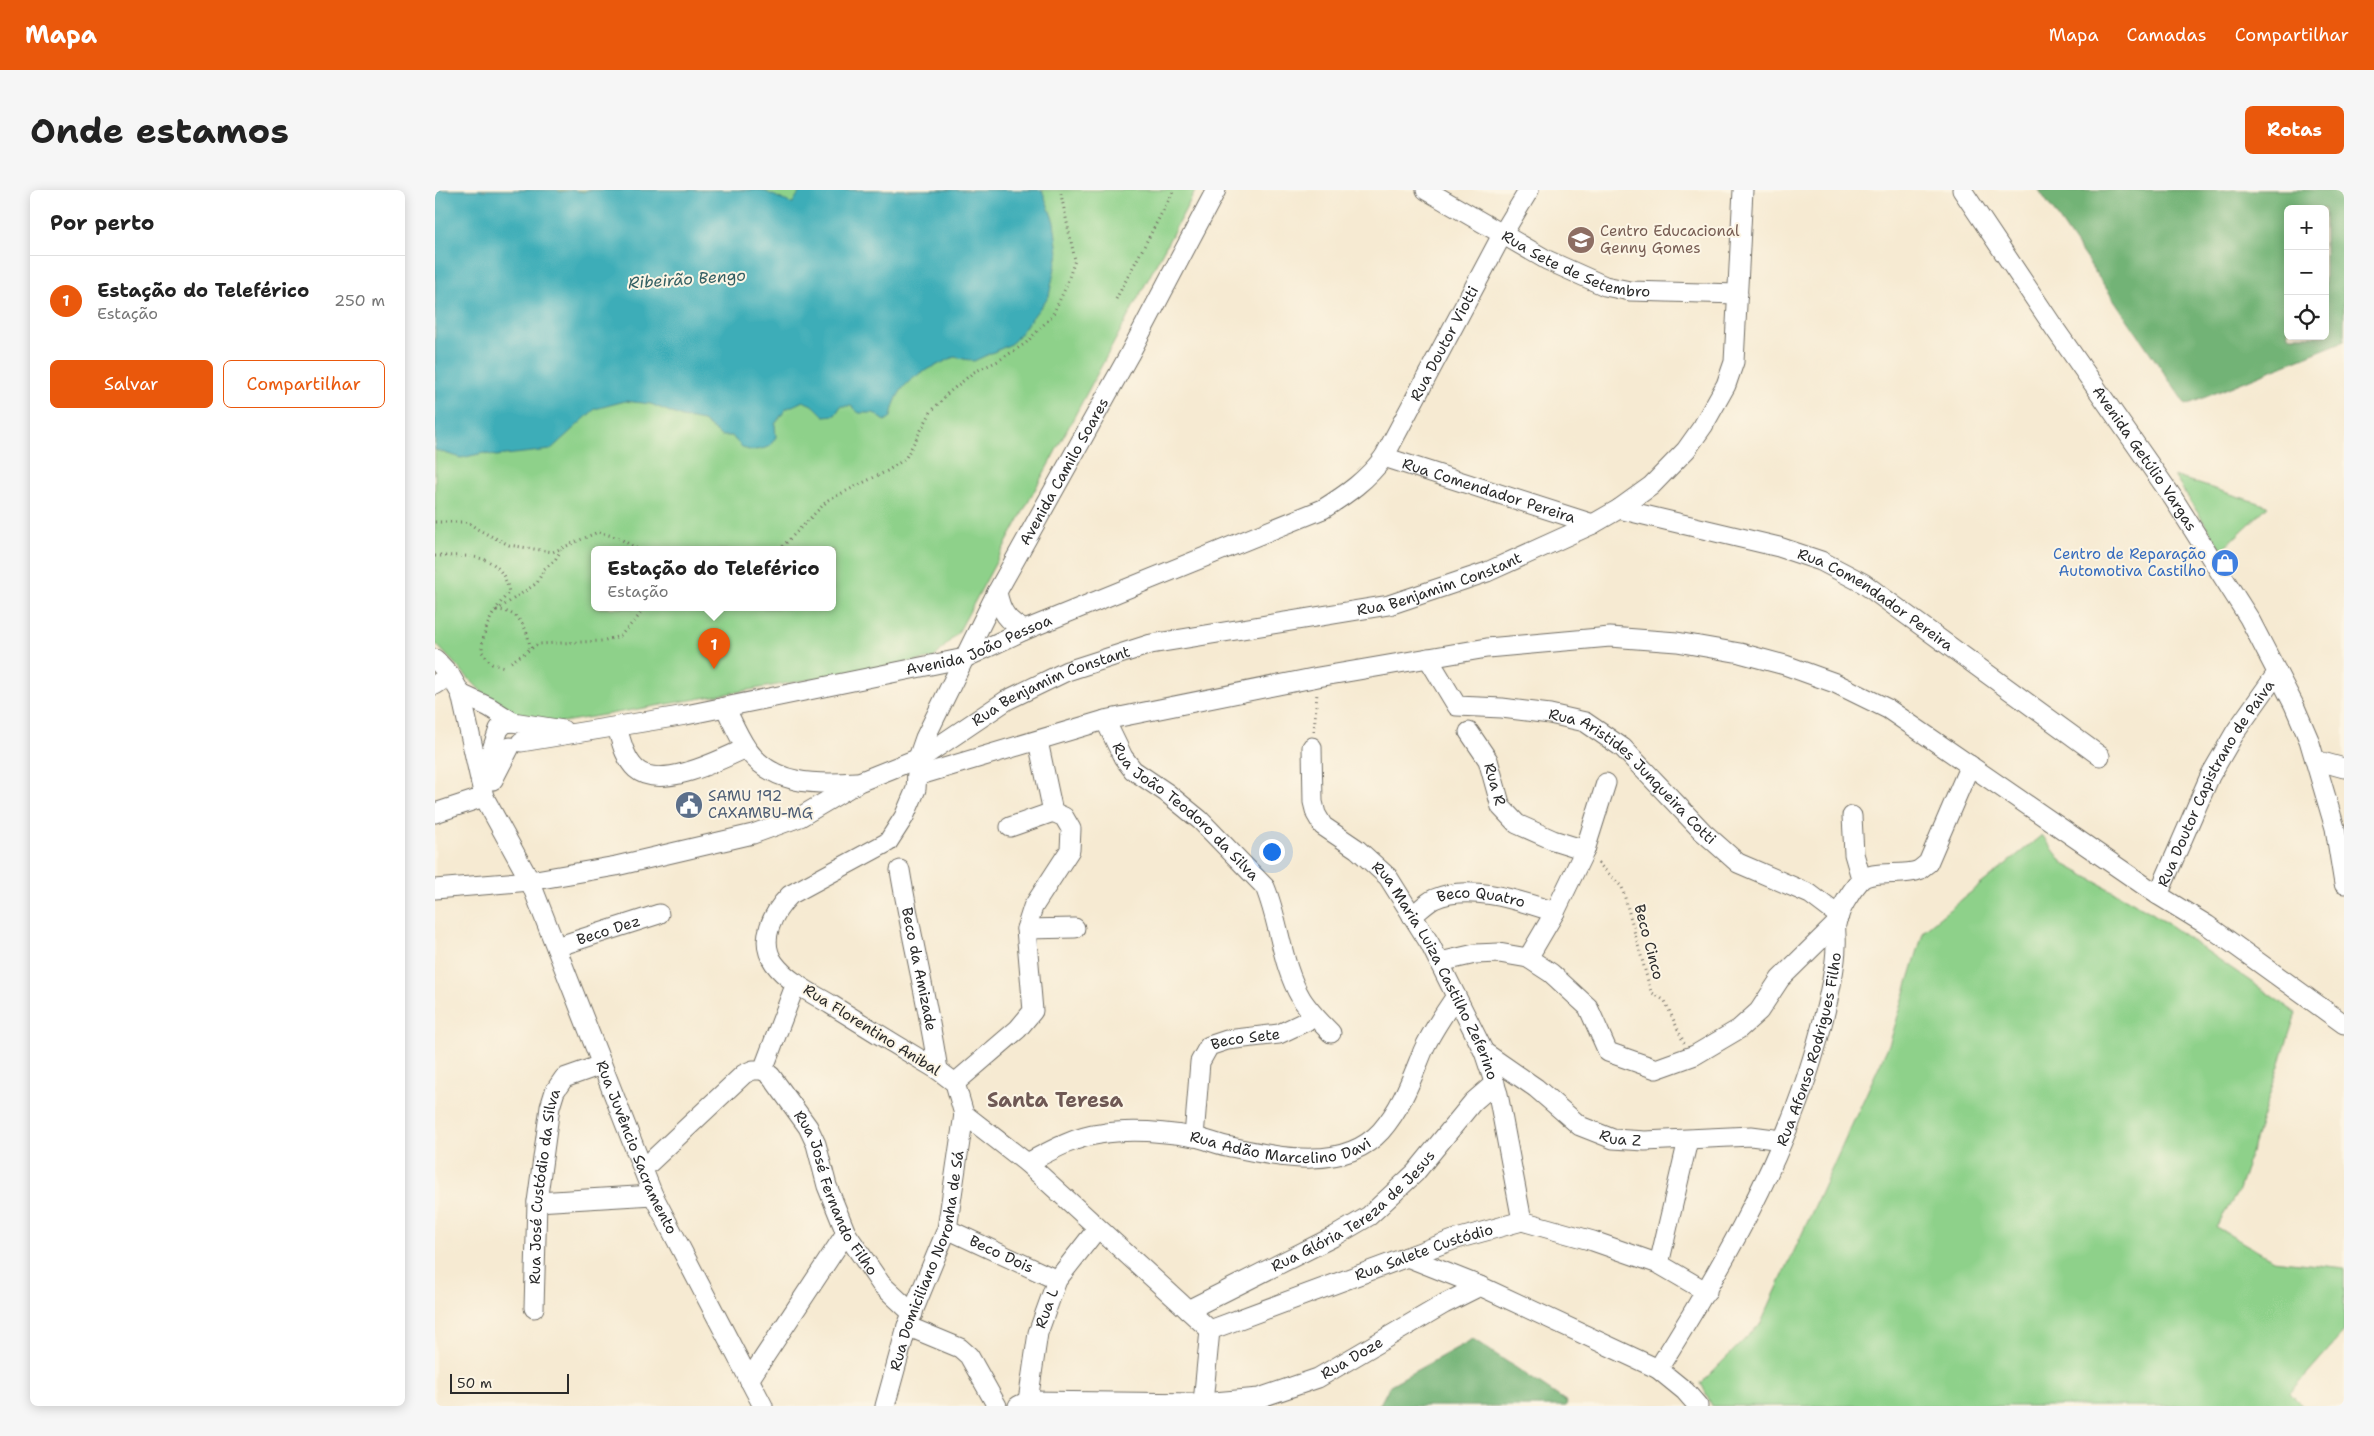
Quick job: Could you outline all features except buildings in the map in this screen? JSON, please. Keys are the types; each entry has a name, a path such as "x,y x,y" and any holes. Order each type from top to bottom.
{"street":[{"name":"Avenida Camilo Soares","path":"918,767 925,738 997,592 1129,356 1216,190"},
{"name":"Rua Sete de Setembro","path":"1425,190 1547,260 1605,286 1630,291 1738,294"},
{"name":"Rua Doutor Viotti","path":"1352,491 1371,474 1384,457 1502,235 1529,190"},
{"name":"Rua Benjamim Constant","path":"918,767 959,734 1007,700 1067,671 1151,644 1201,634 1389,605 1487,572 1593,524 1619,509 1651,486 1686,450 1713,409 1726,385 1734,362 1743,190"},
{"name":"Avenida Getúlio Vargas","path":"1962,190 2055,329 2173,498 2249,618 2294,705 2315,760 2335,828 2344,884"},
{"name":"Rua Comendador Pereira","path":"1384,457 1593,524"},
{"name":"Avenida João Pessoa","path":"469,730 509,734 583,733 725,707 965,658 1025,630 1323,509 1352,491"},
{"name":"Rua Comendador Pereira","path":"1619,509 1779,547 1821,561 1855,579 1915,620 2100,756"},
{"path":"997,592 999,606 1005,616 1011,623 1025,630"},
{"path":"725,707 746,748 763,768 790,779 818,784 859,782 1037,741 1105,720 1318,677 1507,646 1610,636 1677,642 1740,653 1785,665 1835,682 1888,708 2158,895 2232,942 2344,1024"},
{"name":"Rua Aristides Junqueira Cotti","path":"1428,658 1457,706 1502,708 1550,714 1585,722 1623,748 1691,821 1738,863 1810,894 1838,920"},
{"name":"Rua Juvêncio Sacramento","path":"435,659 443,680 461,694 483,789 530,881 653,1195 763,1406"},
{"name":"Rua Doutor Capistrano de Paiva","path":"2158,895 2210,776 2236,731 2277,673"},
{"path":"435,818 483,789 509,734 489,708 461,694"},
{"name":"Rua João Teodoro da Silva","path":"1105,720 1123,757 1133,770 1167,793 1200,820 1265,887 1271,901 1291,975 1301,998 1315,1017 1331,1033"},
{"path":"617,727 625,753 636,769 647,776 665,776 701,769 746,748"},
{"name":"Rua R","path":"1469,732 1488,760 1501,807 1517,824 1553,840 1585,850"},
{"path":"1037,741 1053,812"},
{"name":"Rua Maria Luiza Castilho Zeferino","path":"1312,747 1313,802 1316,814 1323,826 1357,849 1388,877 1440,962 1484,1052 1497,1088 1522,1221"},
{"path":"2315,760 2344,768"},
{"path":"1852,816 1854,854 1861,878 1919,870 1928,863 1970,765"},
{"name":"Rua Florentino Anibal","path":"918,767 916,789 905,817 888,842 790,895 779,906 771,922 767,936 768,949 774,963 796,983 938,1070 955,1083 963,1114"},
{"path":"435,889 530,881 616,866 753,834 800,817 859,782"},
{"path":"1528,958 1555,912 1585,850 1606,783"},
{"path":"955,1083 1031,1016 1033,1007 1025,929 1033,907 1070,850 1071,829 1064,817 1053,812 1010,827"},
{"name":"Beco da Amizade","path":"900,870 908,921 938,1070"},
{"name":"Rua Afonso Rodrigues Filho","path":"1658,1369 1707,1292 1746,1218 1782,1140 1807,1076 1820,1029 1832,980 1837,948 1838,920 1851,892 1861,878"},
{"name":"Beco Quatro","path":"1412,916 1434,900 1459,894 1500,896 1555,912"},
{"name":"Beco Dez","path":"556,946 659,914"},
{"path":"1440,962 1475,954 1499,953 1528,958 1551,973 1588,1007 1608,1052 1656,1069 1695,1055 1739,1029 1759,1011 1780,979 1838,920"},
{"path":"1025,929 1075,928"},
{"path":"643,1169 744,1074 753,1070 763,1070 796,983"},
{"name":"Rua Adão Marcelino Davi","path":"1027,1163 1065,1144 1099,1134 1135,1132 1194,1137 1229,1147 1309,1158 1336,1157 1360,1148 1380,1132 1394,1114 1410,1088 1424,1050 1438,1023 1456,996"},
{"name":"Beco Sete","path":"1194,1137 1200,1062 1209,1046 1227,1040 1279,1034 1315,1017"},
{"name":"Rua Z","path":"1484,1052 1525,1080 1581,1126 1598,1135 1613,1139 1687,1140 1751,1136 1782,1140"},
{"name":"Rua José Custódio da Silva","path":"534,1308 537,1202 550,1107 555,1091 564,1078 601,1065"},
{"name":"Rua José Fernando Filho","path":"763,1070 771,1076 808,1127 816,1144 827,1186 846,1233 881,1284 910,1320 964,1352 976,1367 997,1406"},
{"name":"Rua Glória Tereza de Jesus","path":"1188,1310 1335,1236 1369,1216 1415,1173 1473,1102 1497,1088 1525,1080"},
{"path":"963,1114 1027,1163 1097,1229 1210,1330 1203,1402"},
{"name":"Rua Domiciliano Noronha de Sá","path":"885,1406 910,1320 947,1229 963,1114"},
{"path":"1659,1264 1687,1140"},
{"path":"537,1202 653,1195"},
{"path":"1522,1221 1593,1241 1659,1264 1707,1292"},
{"name":"Rua Salete Custódio","path":"1210,1330 1407,1256 1453,1240 1522,1221"},
{"name":"Beco Dois","path":"947,1229 1057,1280"},
{"name":"Rua L","path":"1023,1404 1037,1333 1057,1280 1097,1229"},
{"path":"749,1380 846,1233"},
{"path":"1407,1256 1480,1286 1658,1369 1685,1391 1698,1406"},
{"name":"Rua Doze","path":"1023,1404 1203,1402 1259,1398 1317,1378 1445,1304 1480,1286"}],"path":[{"path":"783,546 828,500 887,471 905,459 931,412 947,394 974,372 998,361 1026,343 1052,316 1065,289 1075,260 1060,190"},
{"path":"1116,299 1174,190"},
{"path":"435,522 468,522 477,529 509,545 553,552 598,532 619,538 632,546"},
{"path":"505,667 492,664 482,652 486,622 497,610 537,584 544,569 555,560 562,548"},
{"path":"435,556 464,554 487,559 507,579 509,592 497,610"},
{"path":"497,610 508,611 520,620 528,634 530,648"},
{"path":"511,662 538,644 602,641 620,636 641,611"},
{"path":"1312,747 1318,677"},
{"name":"Beco Cinco","path":"1585,850 1622,887 1651,992 1665,1001 1682,1042 1695,1048 1713,1045"}],"green space":[{"path":"435,190 1196,190 959,631 934,658 546,725 497,708 435,643"},
{"path":"2039,190 2344,190 2344,341 2186,405"},
{"path":"2174,476 2268,506 2222,550"},
{"path":"2042,835 2064,864 2152,913 2296,1013 2239,1190 2216,1227 2273,1260 2344,1268 2344,1332 2290,1393 2303,1406 1712,1406 1701,1383 1761,1323 1890,1042 1924,930"},
{"path":"1473,1339 1567,1402 1566,1406 1379,1406 1390,1385"}],"water":[{"name":"Ribeirão Bengo","path":"435,190 557,190 560,192 572,190 584,192 587,190 762,190 792,204 801,190 807,192 809,190 1042,190 1054,222 1058,253 1049,296 1015,340 1009,345 974,361 954,357 913,378 899,393 891,417 885,421 874,413 859,413 851,406 841,406 835,415 824,416 814,406 803,401 786,409 775,424 776,437 769,447 748,450 741,446 732,436 721,436 703,421 682,417 651,404 625,401 595,409 550,450 496,456 484,453 461,458 435,450"}],"place":[{"name":"Centro Educacional Genny Gomes","path":"1581,240"},
{"name":"Centro de Reparação Automotiva Castilho","path":"2225,563"},
{"name":"Estação do Teleférico","path":"714,669"},
{"name":"SAMU 192 CAXAMBU-MG","path":"689,805"}],"district":[{"name":"Santa Teresa","path":"1055,1100"}]}
